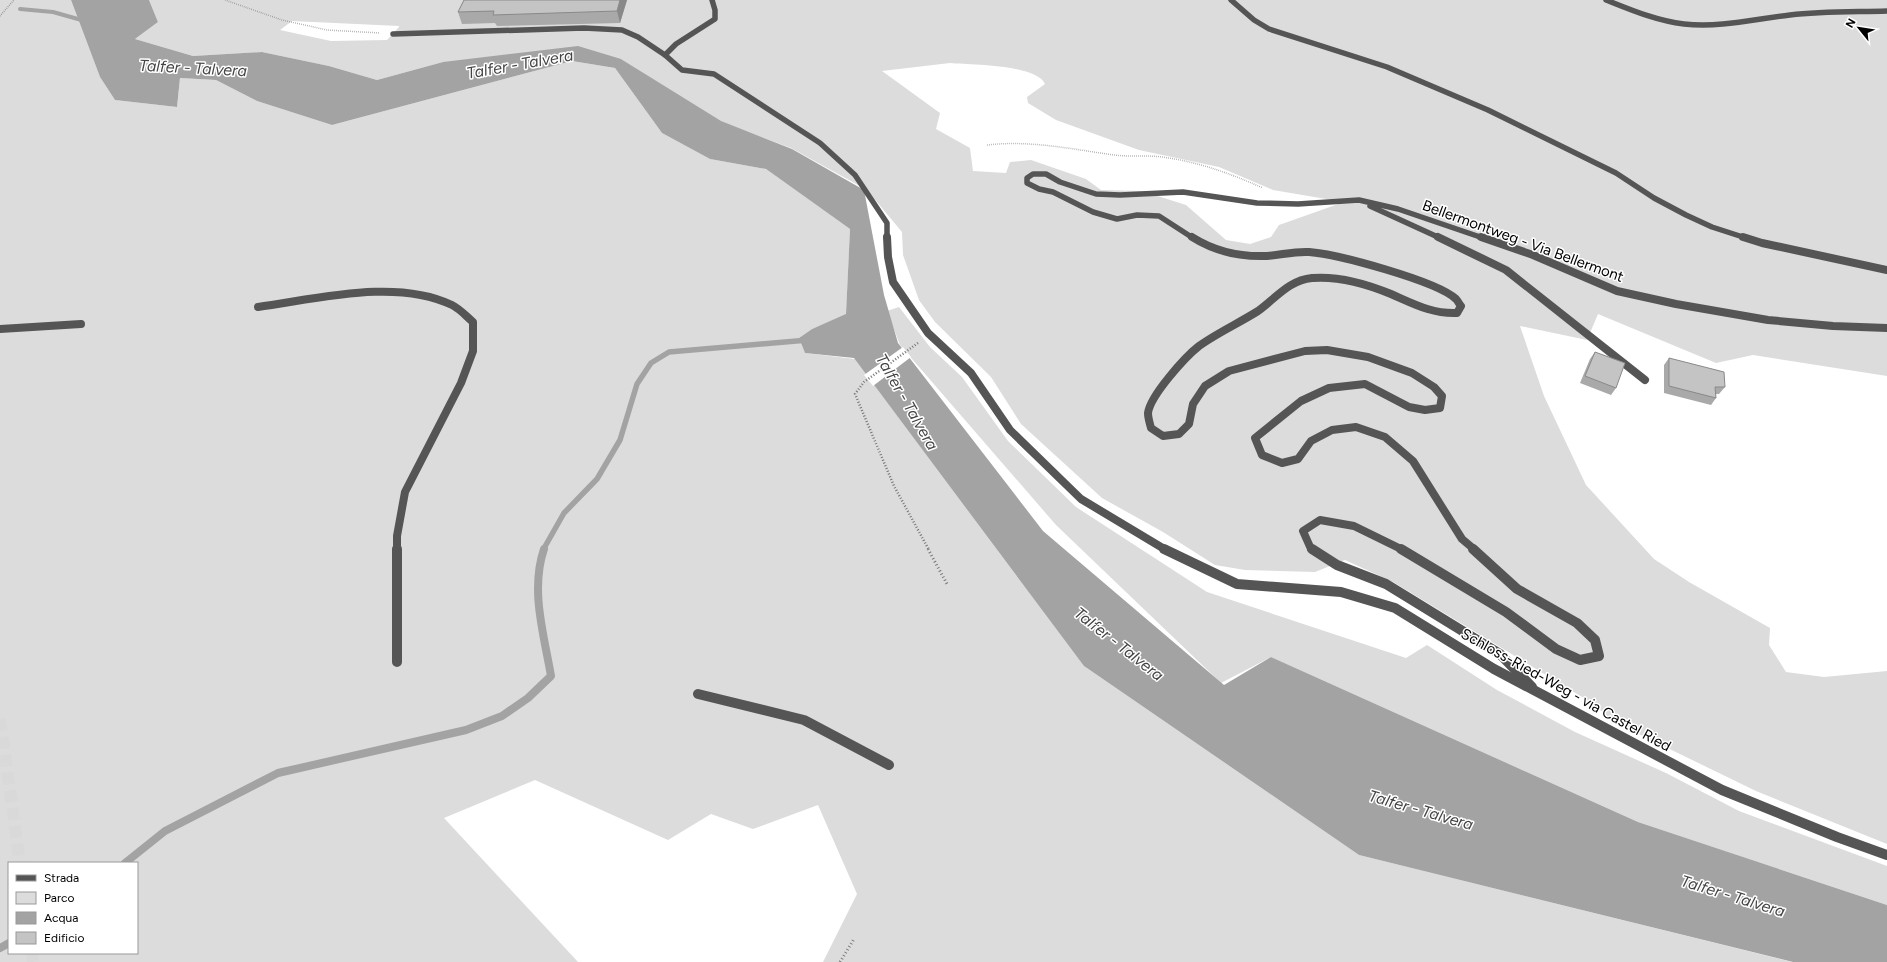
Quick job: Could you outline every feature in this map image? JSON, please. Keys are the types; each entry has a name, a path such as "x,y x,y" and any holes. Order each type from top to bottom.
{"street":[{"path":"665,55 670,48 706,28 715,19 715,10 712,0"},
{"path":"1231,0 1254,20 1269,28 1388,67 1488,110 1616,173 1654,198 1712,227 1762,243 1887,270"},
{"path":"1606,0 1650,17 1684,24 1706,25 1731,25 1791,15 1887,11"},
{"name":"Schloss-Ried-Weg - via Castel Ried","path":"393,34 584,28 622,30 638,37 665,55 682,70 714,74 820,143 855,175 886,223 888,257 893,282 928,333 971,373 1010,430 1082,499 1174,555 1237,584 1342,592 1395,608 1494,670 1532,688 1722,790 1837,837 1887,854"},
{"name":"Bellermontweg - Via Bellermont","path":"1532,688 1500,654 1386,584 1337,565 1311,549 1303,531 1320,520 1354,526 1394,545 1506,612 1556,649 1580,660 1598,656 1595,640 1577,623 1517,589 1462,539 1413,461 1385,437 1356,427 1332,430 1312,441 1298,458 1282,463 1262,455 1255,438 1301,401 1329,388 1365,384 1410,406 1425,410 1440,408 1442,396 1434,387 1412,373 1368,357 1327,350 1305,351 1229,371 1205,386 1193,404 1189,424 1179,434 1163,436 1151,428 1148,413 1174,370 1198,346 1240,323 1265,306 1286,288 1310,278 1338,279 1381,290 1415,306 1442,314 1457,313 1461,306 1455,298 1432,286 1389,271 1332,255 1307,252 1266,256 1235,254 1206,246 1159,216 1137,215 1116,219 1093,212 1053,192 1039,189 1027,183 1028,178 1033,174 1046,174 1060,182 1096,194 1120,195 1183,192 1257,204 1298,204 1359,200 1398,209 1533,255 1618,291 1676,304 1768,320 1833,326 1887,328"},
{"path":"1359,200 1506,270 1645,380"},
{"path":"258,307 380,292 428,296 453,305 473,322 473,351 461,382 405,492 397,536 397,662"},
{"path":"0,329 81,324"},
{"path":"698,694 804,720 889,765"}],"path":[{"path":"0,16 14,0"},
{"path":"225,0 282,20 327,30 393,34"},
{"path":"987,145 1005,143 1044,145 1121,156 1160,157 1180,160 1221,170 1264,189"},
{"path":"928,333 864,382 855,394 894,486 947,584"},
{"path":"840,962 854,939"}],"green space":[{"path":"0,0 71,0 100,77 115,100 177,107 180,78 216,80 257,101 332,125 572,61 615,68 662,133 710,159 766,169 850,229 846,315 812,329 799,338 805,353 855,359 1087,668 1359,855 1792,962 823,962 857,894 818,805 753,829 711,814 668,840 535,780 444,818 578,962 0,962"},
{"path":"149,0 1887,0 1887,376 1753,355 1716,363 1598,314 1587,340 1520,326 1544,396 1586,485 1654,559 1689,582 1770,628 1769,645 1786,672 1824,677 1887,671 1887,844 1756,791 1614,722 1592,703 1393,582 1345,560 1315,572 1245,570 1215,565 1163,532 1102,498 1021,424 991,377 935,322 919,300 903,255 902,232 867,190 791,148 721,122 621,59 443,62 377,80 329,66 262,52 193,56 135,39 158,22","holes":["292,21 399,26 399,27 387,40 331,41 280,30","950,63 987,65 1017,69 1039,77 1045,84 1027,97 1028,103 1056,120 1139,150 1219,167 1273,190 1344,202 1279,225 1271,237 1250,244 1226,240 1186,205 1142,191 1101,190 1086,179 1031,160 1010,162 1006,173 973,171 970,148 936,129 940,113 882,71"]},
{"path":"899,307 930,347 962,377 1008,441 1076,507 1207,592 1406,658 1427,645 1497,690 1575,732 1666,773 1739,811 1887,866 1887,905 1638,822 1271,657 1221,683 1056,525 900,345 887,311"}],"water":[{"name":"Talfer - Talvera","path":"71,0 149,0 158,22 135,39 193,56 262,52 329,66 377,80 443,62 578,46 621,59 721,121 792,149 864,190 884,295 898,343 1043,531 1224,685 1271,657 1638,822 1887,905 1887,962 1793,962 1359,855 1084,666 854,358 805,353 799,338 812,329 846,314 850,229 766,169 710,159 662,133 615,68 572,61 332,125 257,101 216,80 180,78 177,107 115,100 100,77"}],"pier":[{"path":"903,347 911,357 873,386 864,375"}],"building":[{"path":"464,0 620,0 617,11 493,15 494,11 458,12"},
{"path":"1595,352 1625,363 1616,388 1585,376"},
{"path":"1669,358 1724,372 1725,387 1715,387 1716,398 1669,386"}],"waterway":[{"path":"20,9 53,12 85,21"},
{"path":"543,550 564,513 597,479 620,440 637,384 651,363 669,352 808,340"},
{"path":"126,862 165,831 278,773 466,730 502,716 528,698 551,676 542,629 538,596 538,580 544,549"},
{"path":"0,948 8,944"}],"tunnel":[{"path":"0,719 20,862"},
{"path":"32,954 33,962"}]}
